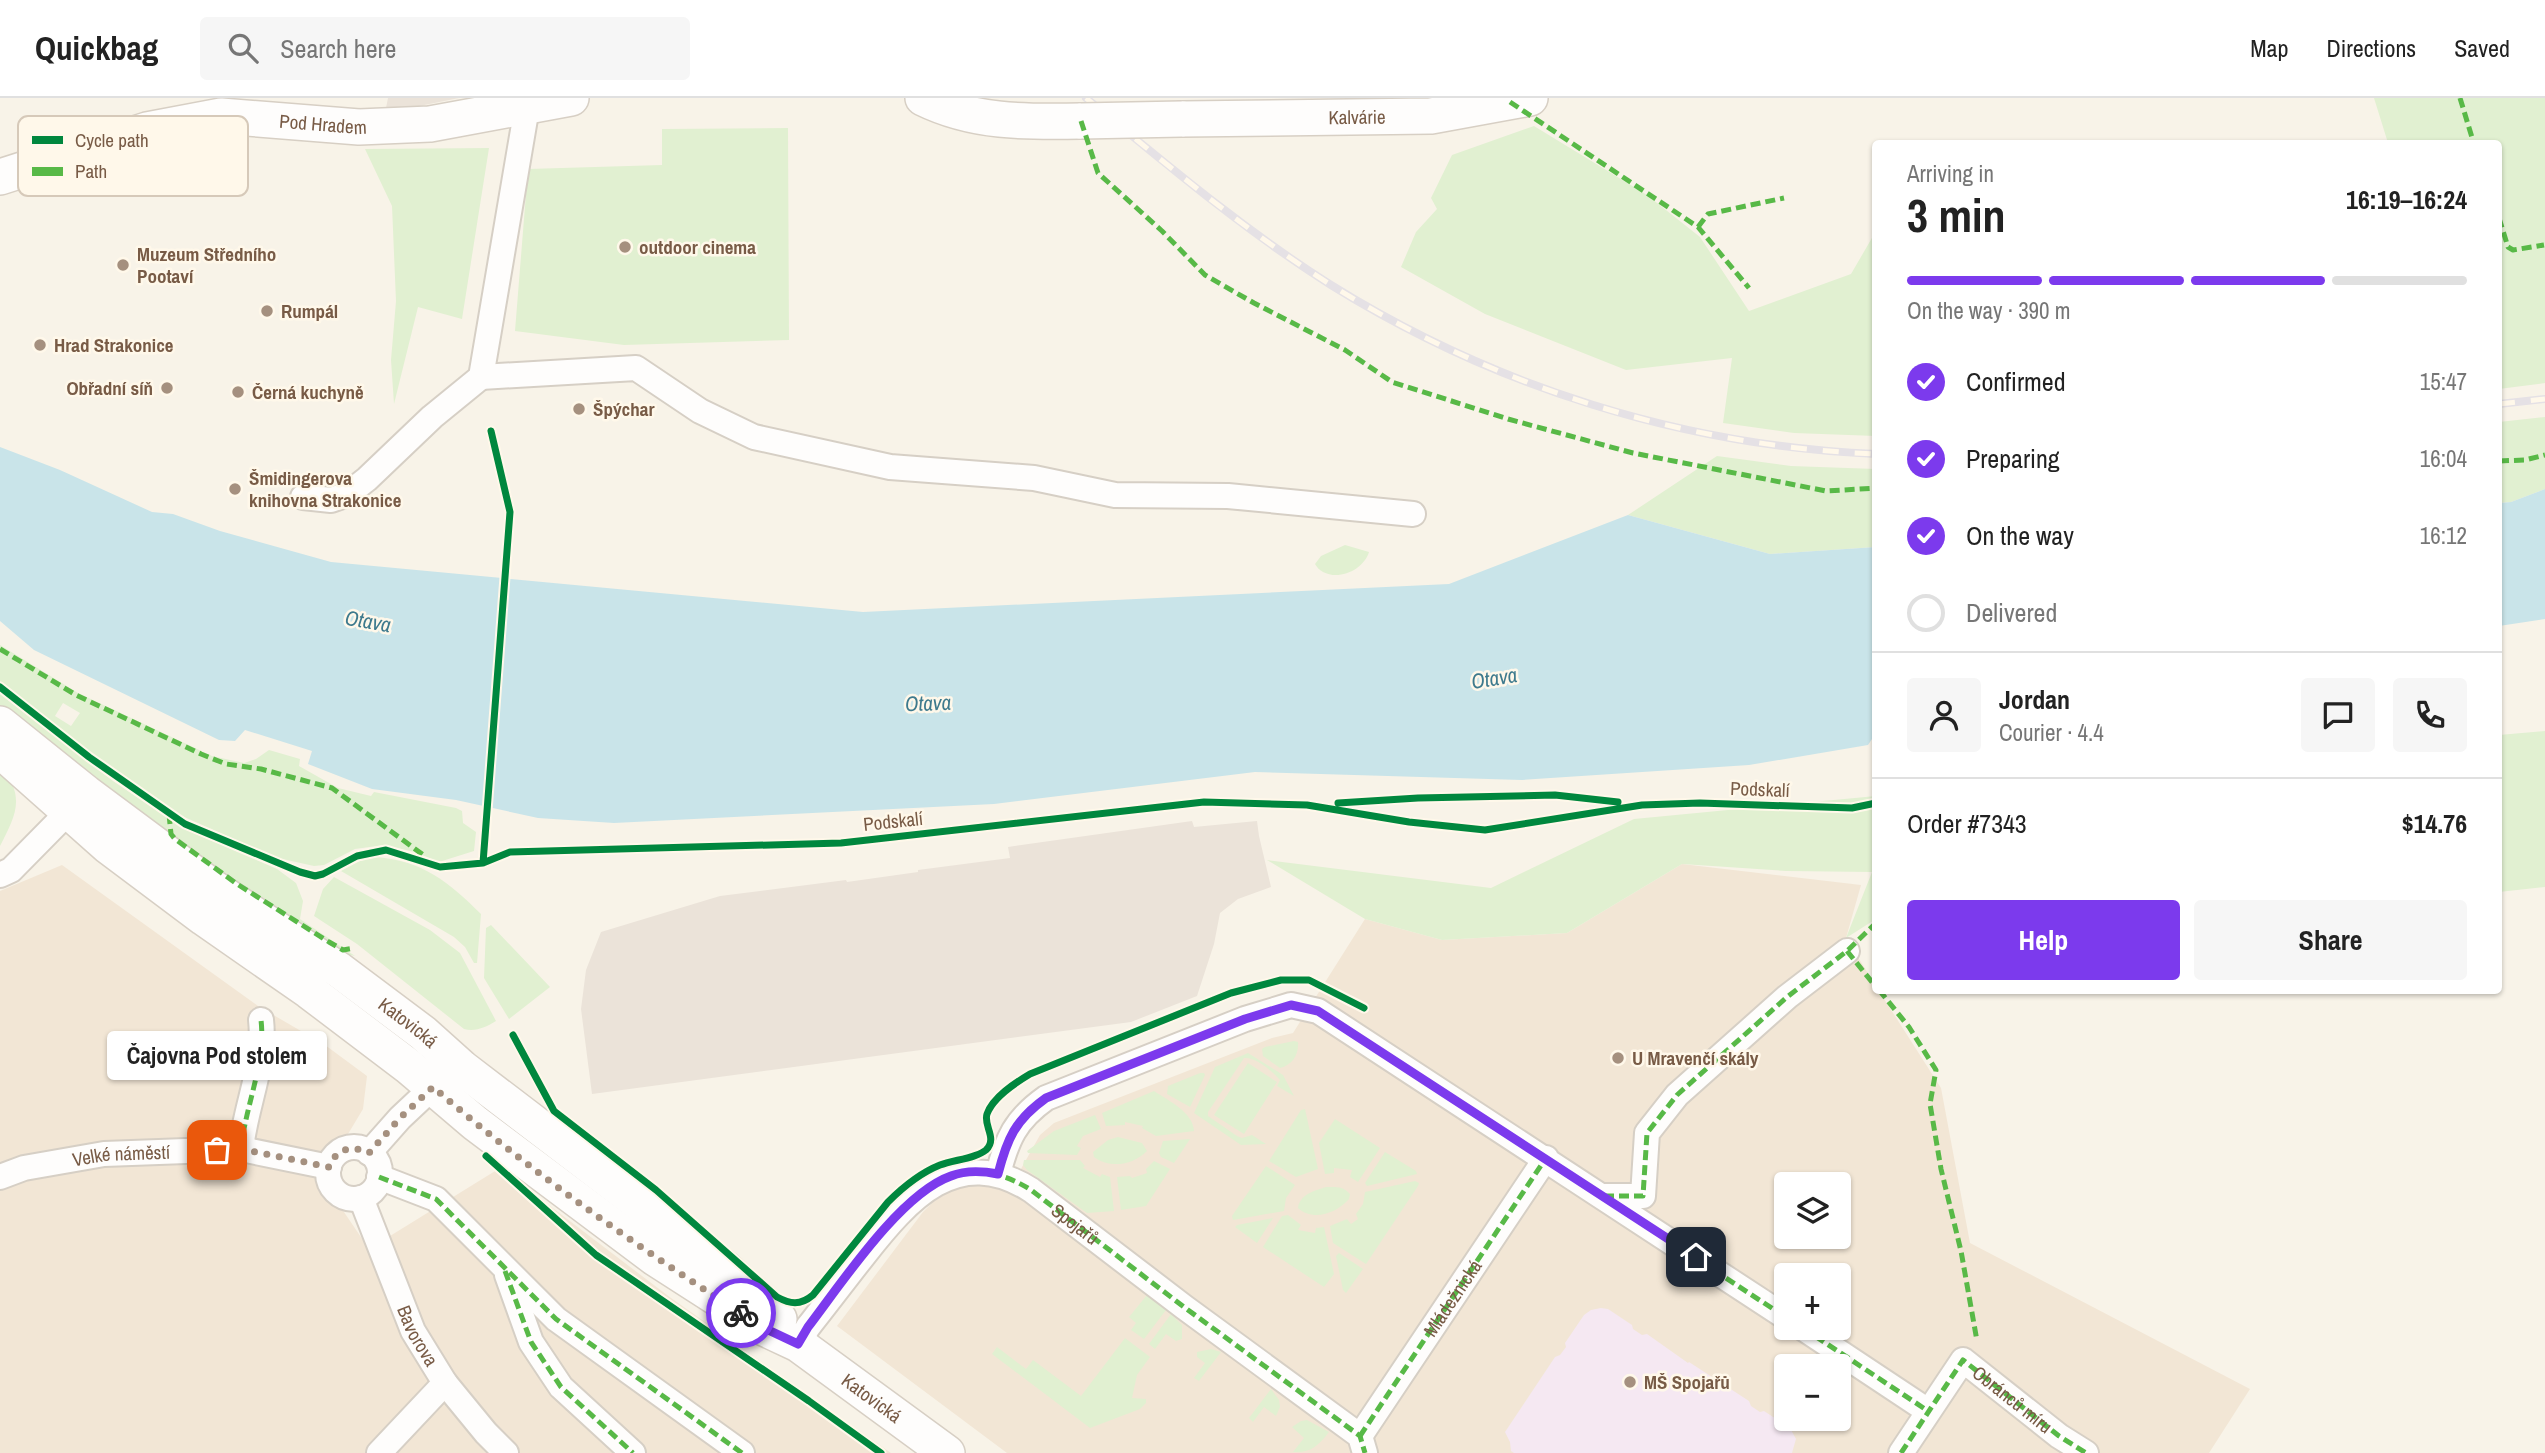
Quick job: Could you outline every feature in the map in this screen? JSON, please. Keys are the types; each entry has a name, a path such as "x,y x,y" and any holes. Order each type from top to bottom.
{"main road":[{"name":"Pod Hradem","path":"248,118 359,127 430,124 571,98"},
{"name":"Kalvárie","path":"923,98 947,110 1013,122 1431,116 1530,98"},
{"name":"Pod Hradem","path":"0,177 18,171"},
{"name":"Katovická","path":"0,724 78,802 108,846 309,991 475,1123 661,1262 764,1328 798,1344 947,1453"},
{"name":"Katovická","path":"0,750 339,970 423,1033 462,1068 724,1268 773,1312 798,1344"}],"street":[{"path":"481,377 527,107"},
{"path":"303,497 331,500 348,494 368,479 432,417 481,377 636,368 700,411 754,437 890,467 1034,478 1115,495 1228,496 1413,514"},
{"path":"0,875 10,870 78,802"},
{"path":"1604,1196 1643,1196 1647,1133 1677,1095 1787,997 1847,951"},
{"path":"998,1174 1014,1128 1046,1098 1245,1019 1291,1005 1318,1011 1774,1309"},
{"path":"241,1149 242,1132 263,1040 261,1020"},
{"path":"369,1153 433,1087"},
{"path":"353,1147 369,1153 377,1163 379,1177 373,1191 361,1198 350,1199 340,1195 332,1188 328,1178 329,1167 337,1153 353,1147"},
{"name":"Velké náměstí","path":"0,1177 24,1168 104,1154 241,1149 329,1167"},
{"name":"Mládežnická","path":"1362,1444 1546,1158"},
{"name":"Spojařů","path":"798,1344 890,1222 912,1200 951,1176 974,1171 998,1174 1016,1180 1031,1190 1362,1444"},
{"path":"379,1177 436,1199 556,1319 742,1453"},
{"name":"Bavorova","path":"361,1198 414,1331 445,1383 506,1453"},
{"path":"504,1268 531,1342 561,1387 633,1453"},
{"path":"1821,1340 1928,1411"},
{"name":"Obránců míru","path":"1901,1453 1963,1360 2059,1436 2086,1453"},
{"path":"379,1453 445,1383"}],"shaded area":[{"path":"388,98 459,98 385,113"},
{"path":"1192,821 1194,827 1257,821 1271,887 1238,899 1220,913 1214,944 1197,996 1131,1022 592,1094 581,1009 586,970 601,932 720,896 847,882 1010,858 1008,847"},
{"path":"1682,864 1861,885 1846,938 1872,980 1872,994 1881,994 1941,1088 1970,1243 2250,1389 2209,1453 1007,1453 837,1326 933,1202 947,1193 969,1185 987,1186 1008,1192 1040,1135 1054,1123 1272,1038 1293,1033 1365,919 1442,940 1567,933"},
{"path":"62,865 258,1006 325,1045 367,1076 363,1109 316,1177 325,1184 369,1249 500,1168 671,1298 891,1453 0,1453 0,891"},
{"name":"MŠ Spojařů","path":"1608,1309 1642,1335 1647,1334 1749,1401 1751,1406 1760,1412 1764,1411 1774,1418 1774,1431 1792,1431 1796,1439 1792,1453 1511,1451 1505,1432 1555,1357 1566,1347 1565,1343 1584,1315 1591,1310"}],"green space":[{"path":"2374,98 2545,98 2545,383 2502,389 2502,140 2387,140"},
{"path":"1534,126 1647,195 1700,237 1749,311 1851,274 1872,238 1872,436 1794,433 1723,423 1732,358 1626,370 1485,314 1401,267 1416,232 1437,209 1431,198 1452,155"},
{"path":"788,128 789,340 624,345 515,331 528,169 662,165 662,129"},
{"path":"489,148 462,319 418,307 394,404 391,360 396,301 392,206 365,149"},
{"path":"2545,417 2545,489 2502,503 2502,422"},
{"path":"1717,456 1791,466 1872,469 1872,547 1770,554 1628,515"},
{"path":"1345,545 1369,552 1357,568 1337,575 1323,572 1317,567 1315,564 1321,556"},
{"path":"0,645 78,693 212,756 244,763 269,750 300,759 299,766 338,788 371,796 374,792 456,808 462,811 463,823 476,832 474,851 439,862 415,852 384,845 355,849 324,865 314,866 278,858 182,816 84,749 0,681","holes":["63,703 80,713 71,726 55,716"]},
{"path":"0,694 113,781 184,829 277,869 296,883 303,901 300,919 355,956 333,951 262,907 0,710"},
{"path":"2545,731 2545,887 2502,892 2502,735"},
{"path":"0,768 13,788 16,806 0,846"},
{"path":"1872,796 1872,872 1786,871 1682,864 1567,933 1442,940 1365,919 1267,860 1491,888 1634,819"},
{"path":"376,857 408,863 434,875 458,892 481,914 477,963 474,963 465,947 454,937 341,871 360,861"},
{"path":"1872,872 1872,922 1846,938"},
{"path":"334,877 430,930 460,953 496,1021 473,1030 464,1029 357,944 314,916 323,889"},
{"path":"491,925 550,987 509,1019 484,978 486,928"},
{"path":"1298,1042 1296,1055 1284,1067 1280,1068 1263,1056 1262,1049 1265,1047"},
{"path":"1248,1053 1283,1075 1294,1096 1277,1086 1280,1080 1259,1062 1244,1058 1208,1112 1208,1116 1237,1136 1242,1138 1252,1135 1266,1144 1241,1145 1194,1113 1215,1067"},
{"path":"1248,1063 1277,1082 1244,1134 1214,1115"},
{"path":"1200,1073 1205,1075 1190,1107 1167,1094 1168,1086"},
{"path":"1154,1091 1185,1113 1193,1124 1194,1131 1156,1136 1142,1128 1143,1126 1125,1122 1125,1125 1106,1126 1102,1113"},
{"path":"1305,1109 1318,1169 1296,1177 1269,1161 1301,1110"},
{"path":"1095,1115 1101,1129 1083,1136 1077,1146 1081,1148 1077,1155 1028,1153 1027,1151 1054,1131"},
{"path":"1335,1119 1380,1148 1358,1182 1350,1177 1352,1170 1334,1168 1334,1173 1325,1174 1319,1143"},
{"path":"1118,1137 1142,1143 1147,1151 1135,1160 1122,1164 1107,1163 1094,1157 1093,1152 1108,1140"},
{"path":"1190,1139 1174,1163 1161,1157 1159,1153 1163,1141"},
{"path":"1385,1152 1417,1174 1367,1186 1365,1183"},
{"path":"1024,1160 1080,1160 1085,1166 1083,1168 1100,1177 1102,1174 1110,1177 1114,1211 1087,1213 1027,1170 1023,1165"},
{"path":"1154,1161 1170,1169 1146,1206 1121,1210 1117,1177 1132,1178 1147,1173 1146,1169"},
{"path":"1266,1166 1295,1185 1286,1198 1284,1211 1233,1220 1232,1216"},
{"path":"1415,1181 1419,1183 1418,1186 1366,1264 1333,1243 1330,1226 1347,1219 1351,1224 1358,1219 1356,1214 1363,1204 1365,1192"},
{"path":"1326,1187 1345,1190 1350,1194 1349,1199 1325,1214 1311,1214 1298,1208 1305,1196"},
{"path":"1288,1215 1301,1225 1298,1230 1315,1233 1316,1228 1324,1227 1334,1274 1324,1287 1263,1247 1282,1216"},
{"path":"1273,1218 1257,1243 1235,1227 1237,1225"},
{"path":"1339,1253 1363,1269 1346,1293 1343,1290 1336,1256"},
{"path":"1147,1295 1166,1310 1144,1339 1131,1330 1136,1323 1129,1317"},
{"path":"1171,1314 1182,1325 1182,1339 1176,1341 1166,1334 1155,1349 1149,1344"},
{"path":"1125,1338 1150,1357 1137,1375 1132,1398 1146,1399 1146,1403 1140,1409 1090,1428 992,1354 997,1347 1026,1369 1033,1360 1081,1396"},
{"path":"1211,1349 1221,1352 1199,1381 1194,1378 1205,1363 1197,1357 1197,1352"},
{"path":"1271,1389 1279,1400 1280,1407 1276,1416 1264,1407 1253,1422 1249,1418"},
{"path":"1307,1420 1329,1432 1314,1448 1293,1452 1304,1438 1292,1427"}],"water":[{"name":"Otava","path":"0,447 60,470 152,512 173,514 220,531 331,562 863,612 1449,584 1628,515 1770,554 1872,547 1872,739 1868,745 1749,765 1522,780 1255,772 994,804 614,823 538,818 456,800 372,789 308,764 312,751 245,730 235,741 219,740 34,650 0,621"},
{"path":"2545,489 2545,619 2502,626 2502,503"}],"railway":[{"path":"1086,98 1205,195 1299,264 1394,321 1458,353 1593,405 1662,424 1732,439 1804,449 1872,454"},
{"path":"2502,404 2545,399"}],"marked path":[{"path":"2460,98 2473,140"},
{"path":"1510,102 1698,227 1749,288"},
{"path":"1081,121 1098,173 1162,231 1205,275 1345,350 1392,382 1508,419 1633,453 1826,491 1872,488"},
{"path":"1698,227 1708,214 1784,198"},
{"path":"2502,228 2508,247 2513,250 2544,245"},
{"path":"2502,461 2525,460 2545,455"},
{"path":"0,649 76,695 201,754 226,764 261,769 332,788 426,857"},
{"path":"169,814 171,834 175,839 237,884 343,950 354,948"},
{"path":"1604,1196 1643,1196 1647,1133 1677,1095 1787,997 1847,951 1872,927"},
{"path":"1847,951 1872,982"},
{"path":"1882,994 1909,1027 1936,1070 1930,1104 1977,1341"},
{"path":"998,1174 1014,1131 1027,1114 1046,1098 1245,1019 1291,1005 1318,1011 1774,1309"},
{"path":"241,1149 261,1052 261,1020"},
{"path":"1360,1436 1546,1158"},
{"path":"798,1344 808,1327 881,1234 917,1197 936,1184 957,1175 980,1172 1004,1177 1031,1190 1360,1436 1365,1453"},
{"path":"379,1177 436,1199 556,1319 742,1453"},
{"path":"505,1271 531,1342 561,1387 633,1453"},
{"path":"1821,1340 1928,1411"},
{"path":"1901,1453 1963,1360 2059,1436 2086,1453"}],"cycle path":[{"path":"483,863 510,512 491,431"},
{"name":"Podskalí","path":"0,687 89,757 185,824 315,876 357,856 386,850 440,867 483,863 510,852 841,843 1204,802 1307,805 1409,822 1485,830 1642,805 1700,803 1852,808 1872,804"},
{"path":"1338,803 1555,795 1618,802"},
{"path":"513,1035 554,1111 656,1190 777,1297 795,1303 813,1295 888,1202 906,1186 933,1168 986,1150 991,1141 986,1118 990,1108 1005,1091 1030,1074 1231,993 1281,980 1309,980 1364,1008"},
{"path":"486,1156 596,1255 881,1453"}],"way so far":[{"path":"217,1150 241,1149 329,1167 337,1153 345,1149 353,1147 369,1153 400,1118 433,1087 475,1123 655,1258 741,1313"}],"place":[{"name":"outdoor cinema","path":"625,247"},
{"name":"Muzeum Středního Pootaví","path":"123,265"},
{"name":"Rumpál","path":"267,311"},
{"name":"Hrad Strakonice","path":"40,345"},
{"name":"Obřadní síň","path":"167,388"},
{"name":"Černá kuchyně","path":"238,392"},
{"name":"Špýchar","path":"579,409"},
{"name":"Šmidingerova knihovna Strakonice","path":"235,489"},
{"name":"U Mravenčí skály","path":"1618,1058"},
{"name":"Čajovna Pod stolem","path":"217,1150"},
{"name":"MŠ Spojařů","path":"1630,1382"}],"route":[{"path":"741,1313 764,1328 798,1344 808,1327 890,1222 912,1200 951,1176 974,1171 998,1174 1014,1128 1034,1106 1046,1098 1245,1019 1291,1005 1318,1011 1696,1257"}]}
